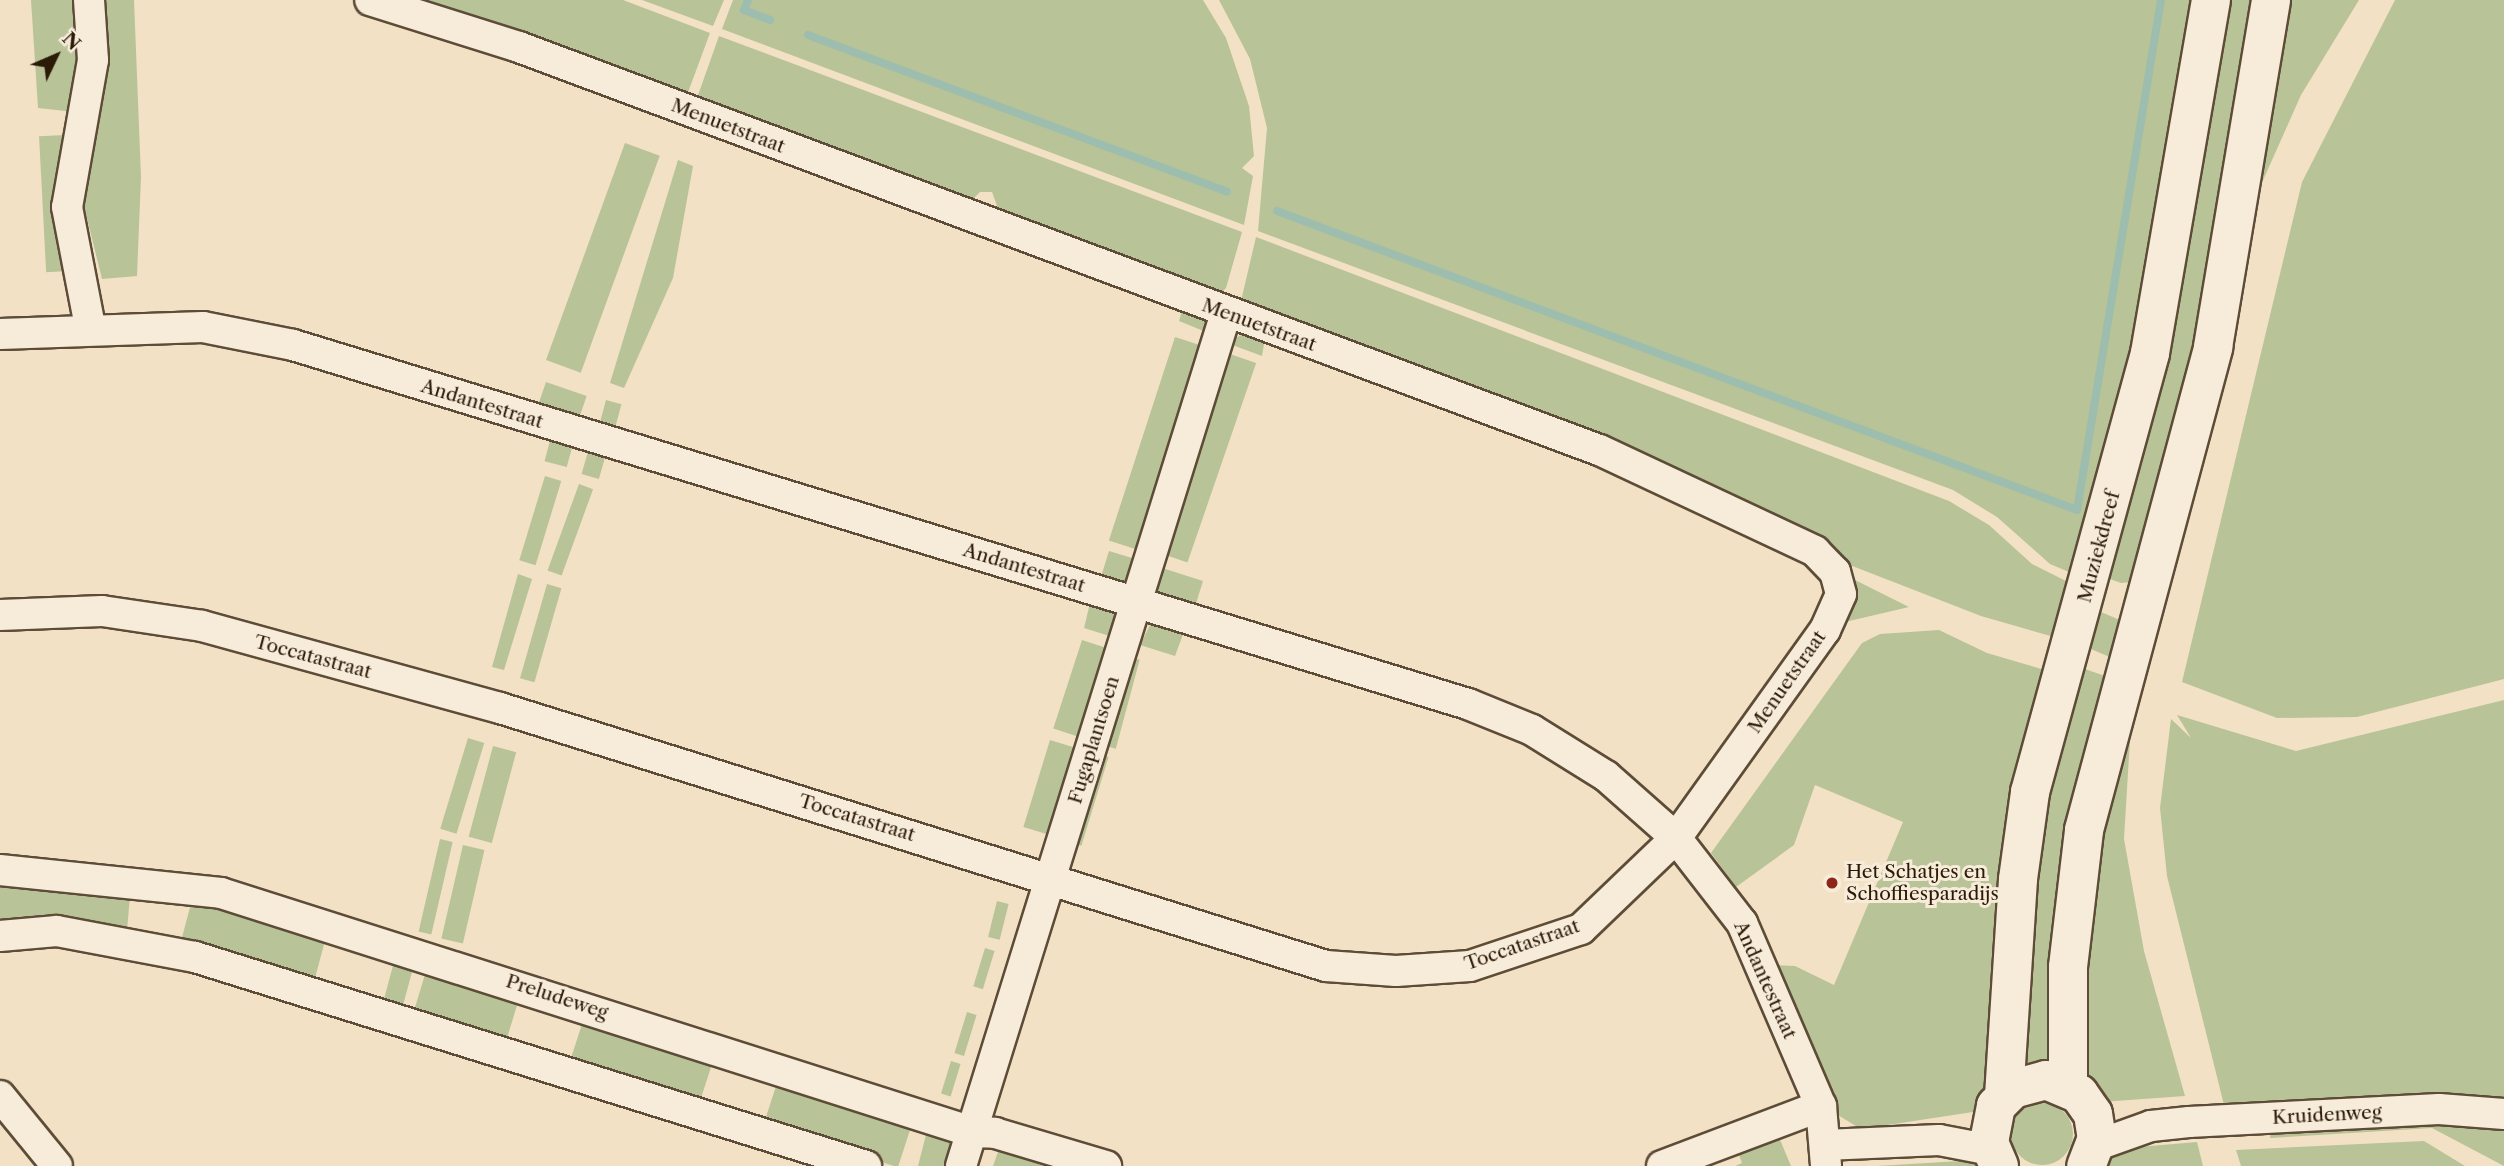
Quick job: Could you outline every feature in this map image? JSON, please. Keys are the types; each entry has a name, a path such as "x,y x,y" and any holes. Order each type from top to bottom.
{"main road":[{"name":"Muziekdreef","path":"1997,1132 2024,832 2158,314 2211,0"},
{"path":"2086,1128 2073,903 2115,710 2213,347 2271,0"},
{"path":"1997,1132 2035,1081 2086,1128"}],"street":[{"path":"89,0 93,60 67,207 90,327"},
{"name":"Menuetstraat","path":"370,0 532,52 1599,450 1815,551 1835,572 1841,594 1825,630 1676,838"},
{"name":"Fugaplantsoen","path":"961,1166 1226,313"},
{"name":"Andantestraat","path":"0,334 90,327 203,327 293,345 1137,602 1532,730 1606,776 1676,838 1742,923 1821,1106 1825,1156"},
{"name":"Toccatastraat","path":"0,615 102,611 202,626 500,708 1326,965 1396,971 1469,966 1581,929 1676,838"},
{"name":"Preludeweg","path":"0,870 221,892 972,1132 995,1133 1106,1166"},
{"path":"0,936 57,931 195,957 866,1166"},
{"path":"0,1096 57,1166"},
{"path":"1662,1166 1821,1106"},
{"name":"Kruidenweg","path":"2086,1128 2439,1109 2504,1114"},
{"path":"1825,1156 1997,1132"}],"green space":[{"path":"31,0 81,0 75,112 38,108"},
{"path":"101,0 134,0 141,177 137,276 102,279 81,194 102,89"},
{"path":"421,0 623,0 710,33 687,95"},
{"path":"642,0 724,0 713,26"},
{"path":"733,0 1203,0 1226,38 1249,106 1254,156 1242,168 1253,176 1244,225 722,29"},
{"path":"1219,0 2202,0 2189,71 2174,97 2155,222 2161,259 2076,575 2050,564 1997,517 1953,490 1258,231 1267,128 1250,59"},
{"path":"2223,0 2258,0 2201,371 2132,582 2121,583 2110,579 2181,286"},
{"path":"2283,0 2359,0 2301,95 2252,205"},
{"path":"2395,0 2504,0 2504,679 2357,717 2277,718 2182,682 2302,182"},
{"path":"719,36 1242,232 1226,288 1220,294 1000,214 992,192 980,192 970,202 697,98"},
{"path":"65,135 72,271 46,272 39,136"},
{"path":"625,143 660,156 581,373 546,360"},
{"path":"678,160 693,166 673,278 624,388 610,383"},
{"path":"1256,237 1949,501 1989,525 2032,564 2076,586 2061,639 1981,616 1842,562 1241,301"},
{"path":"1183,307 1209,320 1211,334 1179,321"},
{"path":"1248,331 1264,344 1262,356 1227,343"},
{"path":"1175,337 1208,348 1142,551 1109,541"},
{"path":"1224,352 1256,363 1187,563 1155,552"},
{"path":"546,382 587,396 578,421 538,407"},
{"path":"606,400 621,404 614,430 599,426"},
{"path":"551,437 573,443 567,467 545,461"},
{"path":"589,448 606,453 599,479 582,474"},
{"path":"545,476 561,481 536,565 519,560"},
{"path":"579,484 593,489 562,576 548,570"},
{"path":"1109,551 1142,561 1131,582 1100,580"},
{"path":"1159,567 1203,581 1194,610 1157,595"},
{"path":"518,574 532,579 504,670 492,667"},
{"path":"1845,575 1909,607 1845,622 1851,600"},
{"path":"547,584 561,588 534,682 520,678"},
{"path":"1091,599 1117,617 1116,638 1084,628"},
{"path":"2101,612 2124,622 2109,657 2086,647"},
{"path":"1151,623 1185,629 1175,656 1140,645"},
{"path":"1939,630 1987,653 2045,670 1993,1087 1973,1112 1861,1129 1836,1114 1775,965 1795,966 1834,985 1903,822 1815,785 1794,845 1736,887 1711,853 1862,643 1880,634"},
{"path":"1082,640 1113,650 1085,739 1053,728"},
{"path":"1129,657 1140,660 1116,749 1105,746"},
{"path":"2082,668 2105,676 2076,803 2054,1064 2016,1065 2027,923 2050,788"},
{"path":"2504,700 2504,1099 2437,1095 2224,1105 2167,876 2160,808 2171,719 2191,738 2177,715 2296,751"},
{"path":"2131,723 2124,839 2144,951 2185,1096 2101,1102 2083,1077 2086,899"},
{"path":"468,738 484,743 456,834 440,829"},
{"path":"1050,740 1079,749 1052,836 1023,827"},
{"path":"493,746 516,752 492,843 469,837"},
{"path":"1099,754 1109,757 1081,846 1072,843"},
{"path":"440,839 453,842 431,934 419,932"},
{"path":"463,845 484,850 463,943 441,939"},
{"path":"0,879 131,890 127,935 0,924"},
{"path":"192,900 326,936 314,980 180,944"},
{"path":"997,901 1009,904 1000,940 988,937"},
{"path":"985,948 995,951 983,989 973,986"},
{"path":"395,958 414,963 402,1009 383,1003"},
{"path":"427,968 520,996 506,1042 413,1014"},
{"path":"967,1012 977,1015 964,1056 954,1053"},
{"path":"584,1018 713,1060 699,1105 569,1063"},
{"path":"951,1061 961,1064 951,1096 941,1094"},
{"path":"778,1080 912,1124 898,1166 764,1124"},
{"path":"2036,1103 2048,1103 2064,1112 2071,1122 2071,1146 2064,1156 2048,1165 2036,1165 2025,1160 2016,1151 2011,1140 2011,1128 2016,1117 2025,1108"},
{"path":"2436,1120 2504,1126 2504,1166 2432,1128 2270,1138 2271,1129"},
{"path":"928,1127 954,1143 948,1166 918,1166"},
{"path":"1778,1135 1791,1166 1735,1166 1742,1163 1736,1147"},
{"path":"2424,1141 2465,1166 2241,1166 2236,1150"},
{"path":"2197,1142 2203,1166 2100,1166 2127,1148"},
{"path":"999,1149 1059,1166 993,1166"},
{"path":"1977,1160 1987,1166 1877,1166"}],"waterway":[{"path":"748,0 744,10 770,20"},
{"path":"1277,211 2077,510 2161,0"},
{"path":"808,35 1227,192"}],"place":[{"name":"Het Schatjes en Schoffiesparadijs","path":"1832,883"}]}
